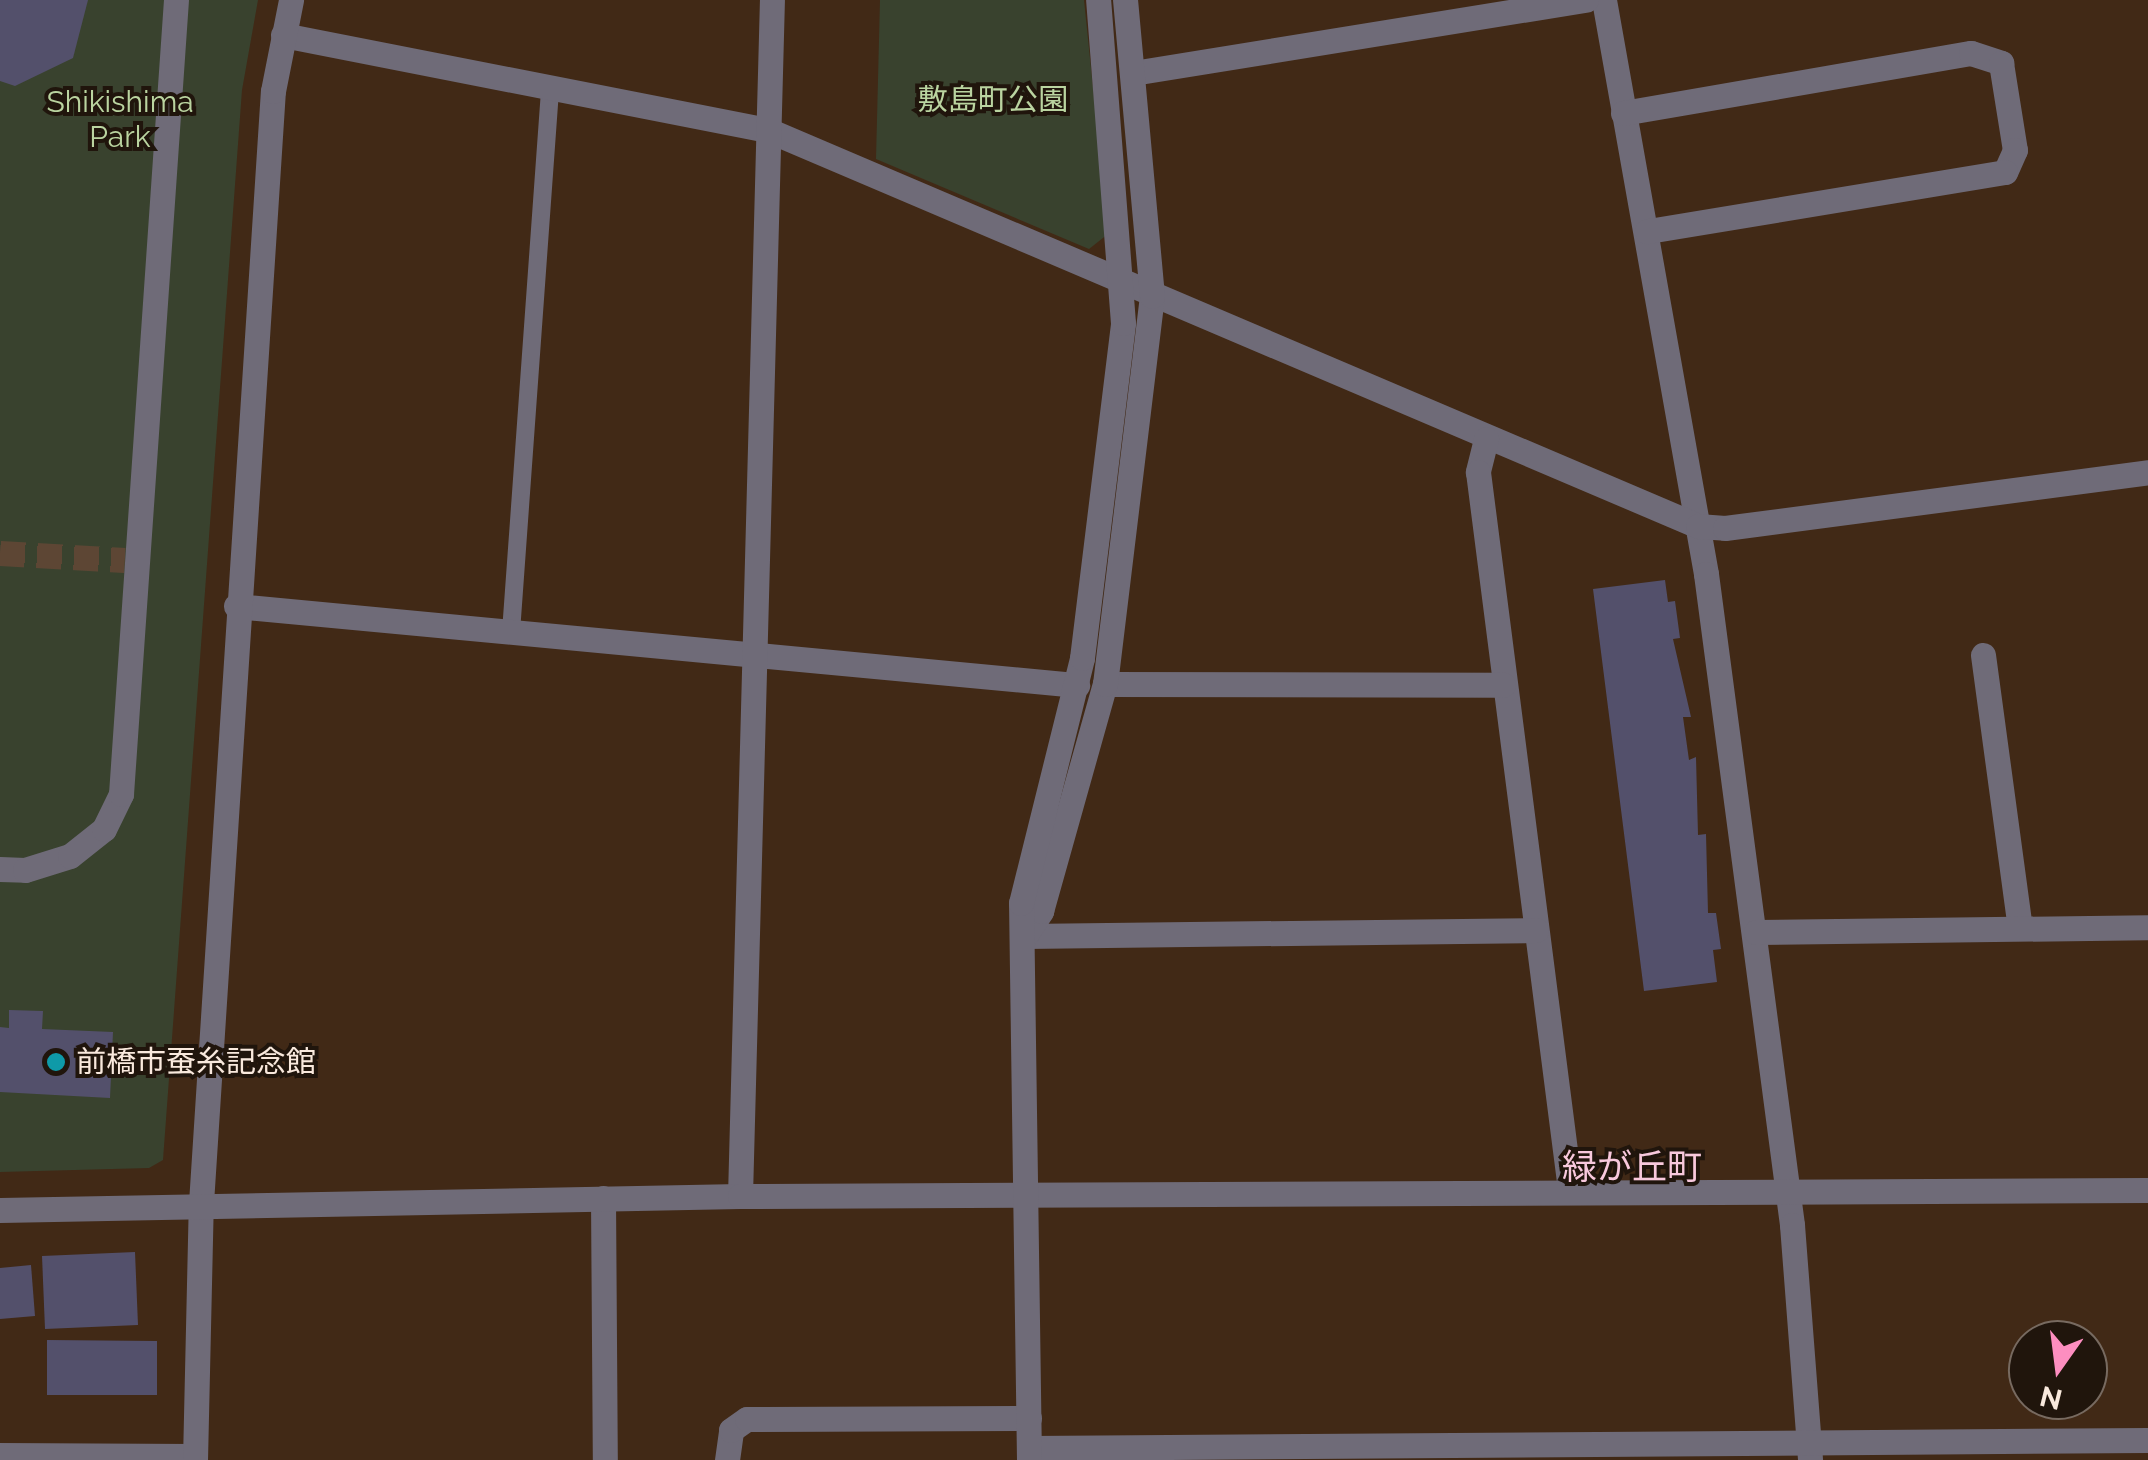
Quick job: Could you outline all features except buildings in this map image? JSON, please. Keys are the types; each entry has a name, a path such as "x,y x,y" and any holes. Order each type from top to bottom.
{"street":[{"path":"0,869 25,870 70,856 104,829 121,794 176,0"},
{"path":"195,1457 201,1203 236,606 273,91 291,0"},
{"path":"740,1196 772,0"},
{"path":"1098,0 1123,282 1077,685 1022,903 1029,1454 1809,1452 2148,1440"},
{"path":"1025,936 1041,911 1105,684 1152,296 1126,0"},
{"path":"1133,73 1586,0"},
{"path":"1604,0 1698,526 1756,932 1787,1190 1809,1452"},
{"path":"283,35 550,91 768,130 1486,439 1698,526 1724,528 2148,472"},
{"path":"1623,113 1971,54 2001,63 2016,150 2004,172 1647,231"},
{"path":"1486,439 1478,472 1570,1188"},
{"path":"236,606 1077,685"},
{"path":"1982,654 2020,928"},
{"path":"1105,684 1503,685"},
{"path":"1756,932 2148,926"},
{"path":"1025,936 1536,930"},
{"path":"0,1210 201,1203 1570,1188 2148,1190"},
{"path":"602,1198 604,1460"},
{"path":"727,1460 731,1430 747,1418 1029,1418"}],"lane":[{"path":"511,632 550,91"},
{"path":"0,1452 195,1457"}],"green space":[{"name":"Shikishima Park","path":"0,0 258,0 242,90 163,1160 149,1168 0,1172"},
{"name":"敷島町公園","path":"880,0 1084,0 1108,234 1089,249 876,159"}],"tunnel":[{"path":"0,553 125,560"}],"place":[{"name":"前橋市蚕糸記念館","path":"56,1062"}],"district":[{"name":"緑が丘町","path":"1632,1167"}]}
